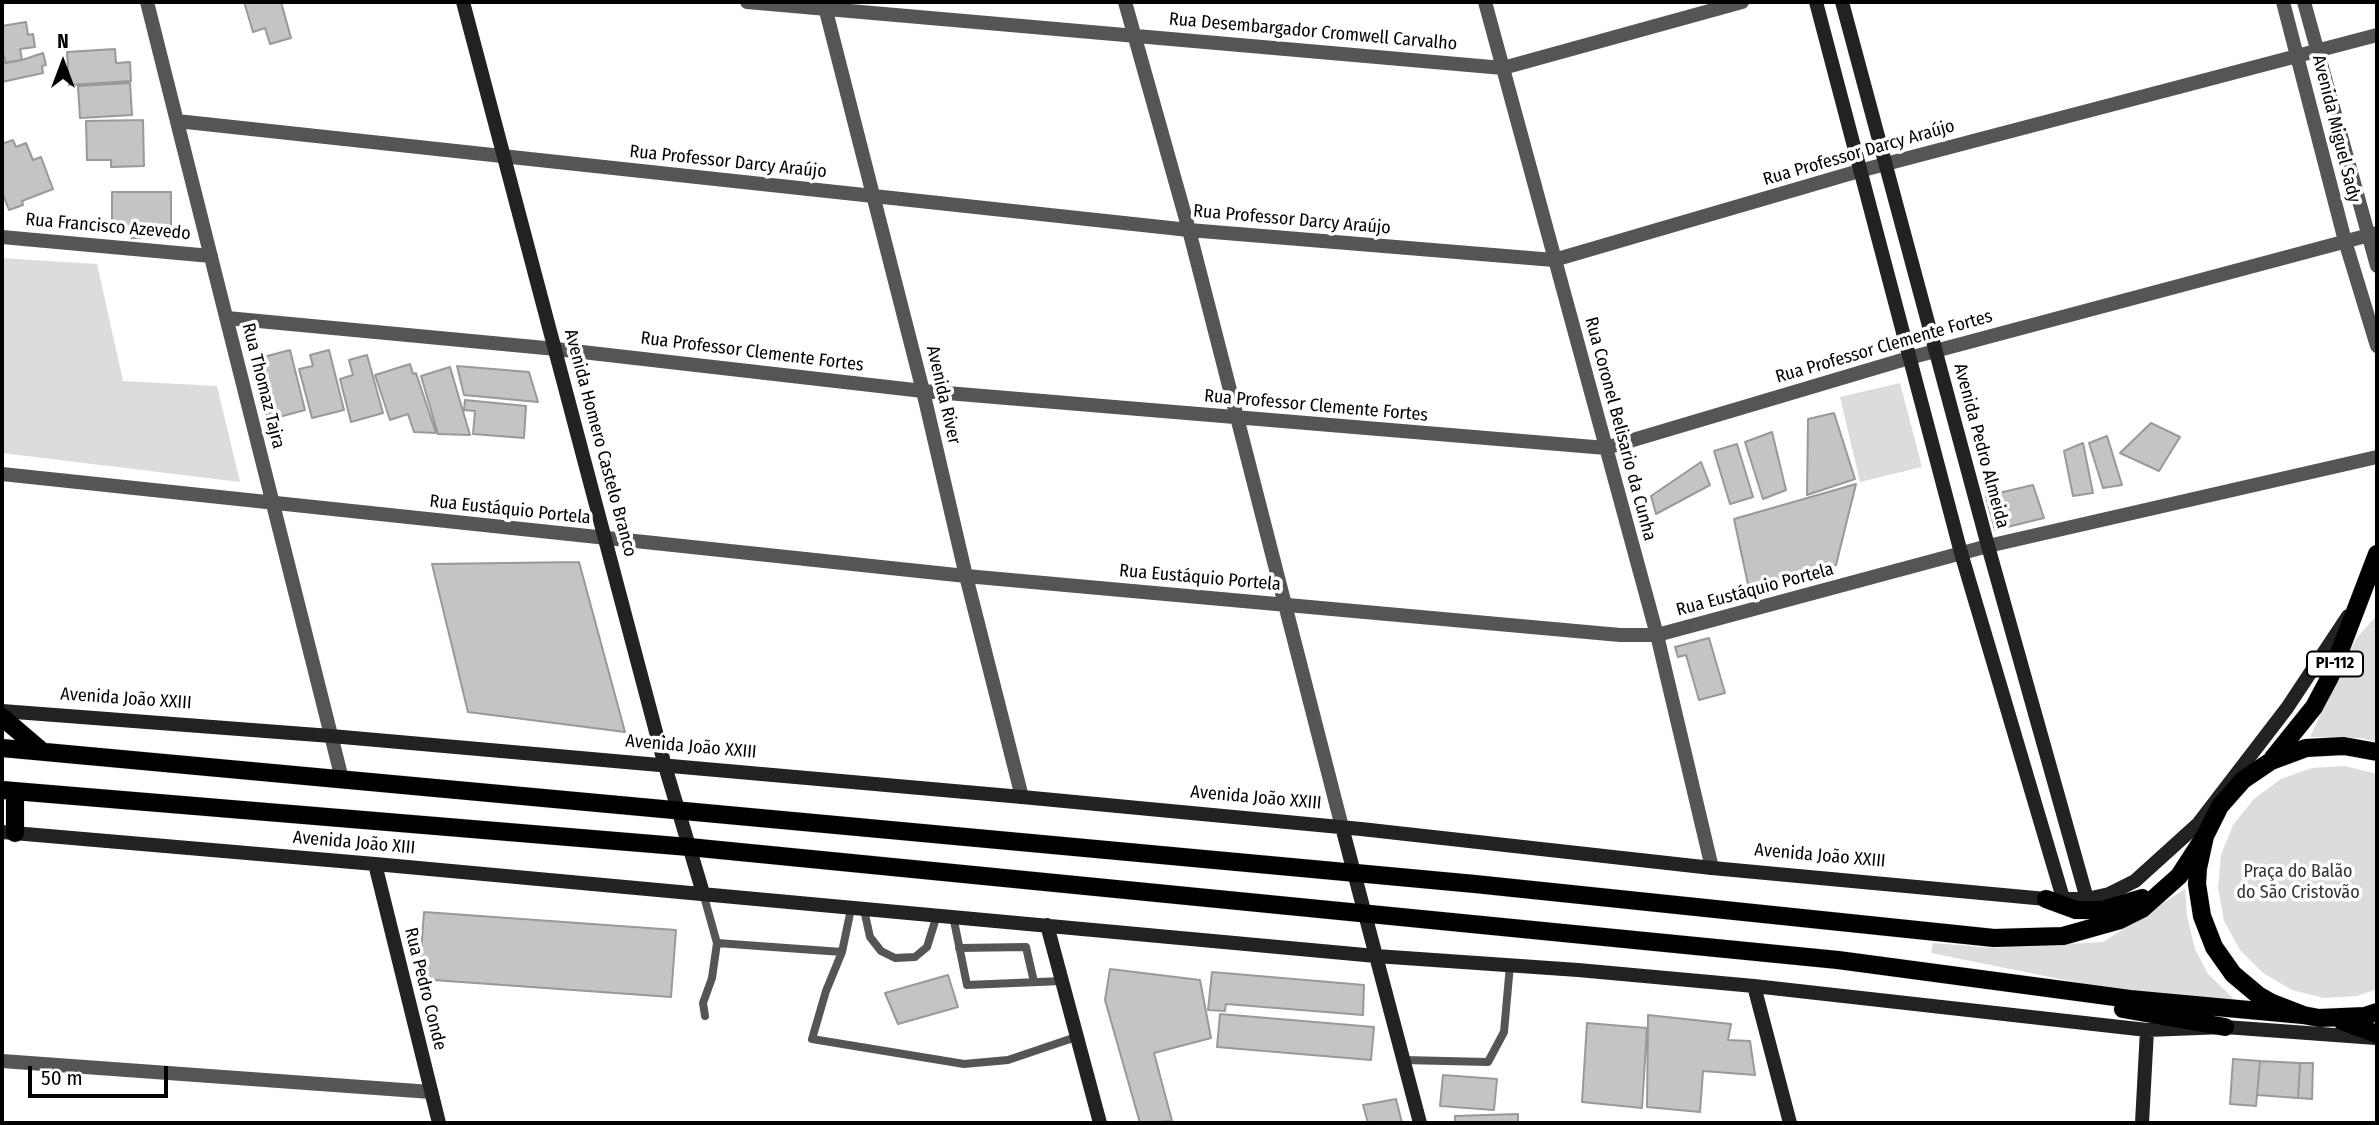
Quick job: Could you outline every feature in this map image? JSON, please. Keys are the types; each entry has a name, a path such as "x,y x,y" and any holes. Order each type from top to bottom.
{"main road":[{"name":"PI-112","path":"2271,761 2314,707 2330,677 2377,554"},
{"path":"2,717 43,752"},
{"path":"2,748 1353,873 1994,938 2063,936 2120,920 2142,909 2179,876 2205,836 2220,806 2243,780 2271,761 2306,748 2325,746 2344,746 2377,752"},
{"path":"9,832 9,790 689,848 1838,960 2130,999 2336,1019 2377,1012"},
{"path":"2205,836 2198,868 2198,900 2214,947 2233,974 2245,985 2272,1003 2303,1015"},
{"path":"2054,898 2076,910 2102,910 2165,890"},
{"path":"2029,985 2058,998 2225,1027"},
{"path":"2336,1019 2377,1036"}],"street":[{"name":"Rua Thomaz Tajra","path":"147,2 342,779"},
{"name":"Avenida Homero Castelo Branco","path":"463,2 677,809 703,893"},
{"name":"Rua Desembargador Cromwell Carvalho","path":"747,2 825,5 1134,36 1503,68 1742,2"},
{"path":"1125,2 1189,230 1353,873 1420,1123"},
{"name":"Rua Coronel Belisario da Cunha","path":"1485,2 1657,635 1712,867"},
{"path":"1816,2 2054,898"},
{"name":"Avenida Pedro Almeida","path":"1842,2 1988,546 2087,899"},
{"name":"Avenida Miguel Sady","path":"2283,2 2345,241 2377,346"},
{"name":"Avenida Miguel Sady","path":"2304,2 2373,234 2377,266"},
{"name":"Avenida River","path":"825,5 1022,797"},
{"name":"Rua Professor Darcy Araújo","path":"177,121 1189,230 1554,260 1859,171 2377,35"},
{"name":"Rua Professor Clemente Fortes","path":"226,318 556,349 923,391 1606,448 1909,358 2373,234"},
{"name":"Rua Francisco Azevedo","path":"2,237 211,256"},
{"name":"Rua Eustáquio Portela","path":"2,474 966,576 1620,635 1657,635 1988,546 2377,457"},
{"name":"Avenida João XXIII","path":"2,711 331,736 1022,797 1342,827 1712,867 2087,899 2109,894 2135,881 2198,824 2287,708 2362,594"},
{"name":"Avenida João XIII","path":"9,832 703,893"},
{"name":"Rua Pedro Conde","path":"375,864 439,1123"},
{"path":"703,893 1376,956 1754,986 2147,1030 2225,1027 2377,1036"},
{"path":"1047,925 1100,1123"},
{"path":"1754,986 1790,1123"},
{"path":"2143,1123 2147,1030"},
{"path":"2,1061 431,1092"}],"lane":[{"path":"703,893 717,943 712,978 703,1003 705,1016"},
{"path":"858,909 870,937 881,951 895,958 915,957 927,947 937,915"},
{"path":"858,909 826,991 812,1039 964,1064 1008,1060 1076,1037"},
{"path":"953,916 967,985 1062,981"},
{"path":"717,943 842,952"},
{"path":"960,948 1026,947 1034,982"},
{"path":"1403,1060 1488,1062 1504,1032 1510,965"}],"green space":[{"path":"2,258 97,264 123,381 217,386 240,482 2,453"},
{"path":"1900,383 1922,467 1860,482 1840,397"},
{"path":"2377,615 2377,742 2361,738 2310,737 2356,639"},
{"name":"Praça do Balão do São Cristovão","path":"2345,766 2377,774 2377,989 2357,996 2324,998 2292,990 2263,973 2240,950 2224,921 2218,888 2221,855 2233,825 2254,799 2281,779 2312,768"},
{"path":"2185,889 2187,916 2195,949 2208,974 2237,1002 2134,994 1931,953 1933,943 1994,948 2103,942"}],"building":[{"path":"244,2 281,2 291,38 270,44 265,28 253,32"},
{"path":"26,22 28,35 33,34 35,47 20,49 22,60 6,63 2,50 2,26"},
{"path":"115,49 116,63 130,62 131,81 69,85 67,52"},
{"path":"43,53 46,65 42,66 43,73 2,82 2,63"},
{"path":"130,83 132,115 80,118 78,86"},
{"path":"143,120 144,166 111,167 111,160 87,160 86,121"},
{"path":"13,140 16,147 26,143 33,160 41,157 53,189 22,201 23,205 9,210 2,192 2,144"},
{"path":"112,192 171,192 171,238 154,238 154,231 141,231 141,238 131,238 131,231 112,231"},
{"path":"290,350 305,410 268,420 252,360"},
{"path":"329,350 344,410 312,418 299,369 313,366 310,355"},
{"path":"367,355 383,413 351,422 340,379 353,375 349,360"},
{"path":"410,364 413,374 416,373 436,433 414,432 408,414 390,420 375,375"},
{"path":"457,366 529,372 538,402 464,395"},
{"path":"450,367 470,435 438,434 421,376"},
{"path":"465,400 526,406 524,438 473,434 475,411 464,410"},
{"path":"1834,413 1855,479 1807,495 1808,419"},
{"path":"2151,423 2180,437 2159,471 2120,453"},
{"path":"1772,432 1786,490 1763,499 1745,442"},
{"path":"2107,436 2122,485 2103,488 2089,443"},
{"path":"2083,443 2093,493 2073,496 2064,451"},
{"path":"1737,444 1753,497 1730,504 1714,451"},
{"path":"1701,462 1710,485 1656,514 1651,496"},
{"path":"1856,484 1836,565 1749,589 1734,519"},
{"path":"2033,485 2044,518 1995,530 1986,496"},
{"path":"579,562 625,732 468,712 432,564"},
{"path":"1709,638 1725,693 1699,700 1686,655 1678,657 1675,647"},
{"path":"424,912 676,930 671,997 419,979"},
{"path":"1110,969 1200,980 1211,1038 1154,1053 1172,1121 1140,1123 1105,1000"},
{"path":"1212,972 1364,985 1363,1015 1226,1004 1225,1011 1208,1010"},
{"path":"948,975 958,1007 898,1024 885,993"},
{"path":"1220,1014 1374,1027 1371,1060 1217,1047"},
{"path":"1648,1015 1731,1024 1728,1040 1750,1041 1755,1075 1703,1071 1700,1112 1647,1107"},
{"path":"1587,1023 1647,1028 1642,1108 1582,1102"},
{"path":"2233,1059 2260,1061 2256,1106 2230,1104"},
{"path":"2260,1061 2300,1063 2298,1098 2257,1095"},
{"path":"2300,1063 2313,1063 2312,1099 2298,1098"},
{"path":"1443,1075 1497,1079 1494,1110 1440,1106"},
{"path":"1396,1099 1402,1123 1368,1123 1363,1105"},
{"path":"1518,1114 1518,1123 1455,1123 1455,1116"}]}
